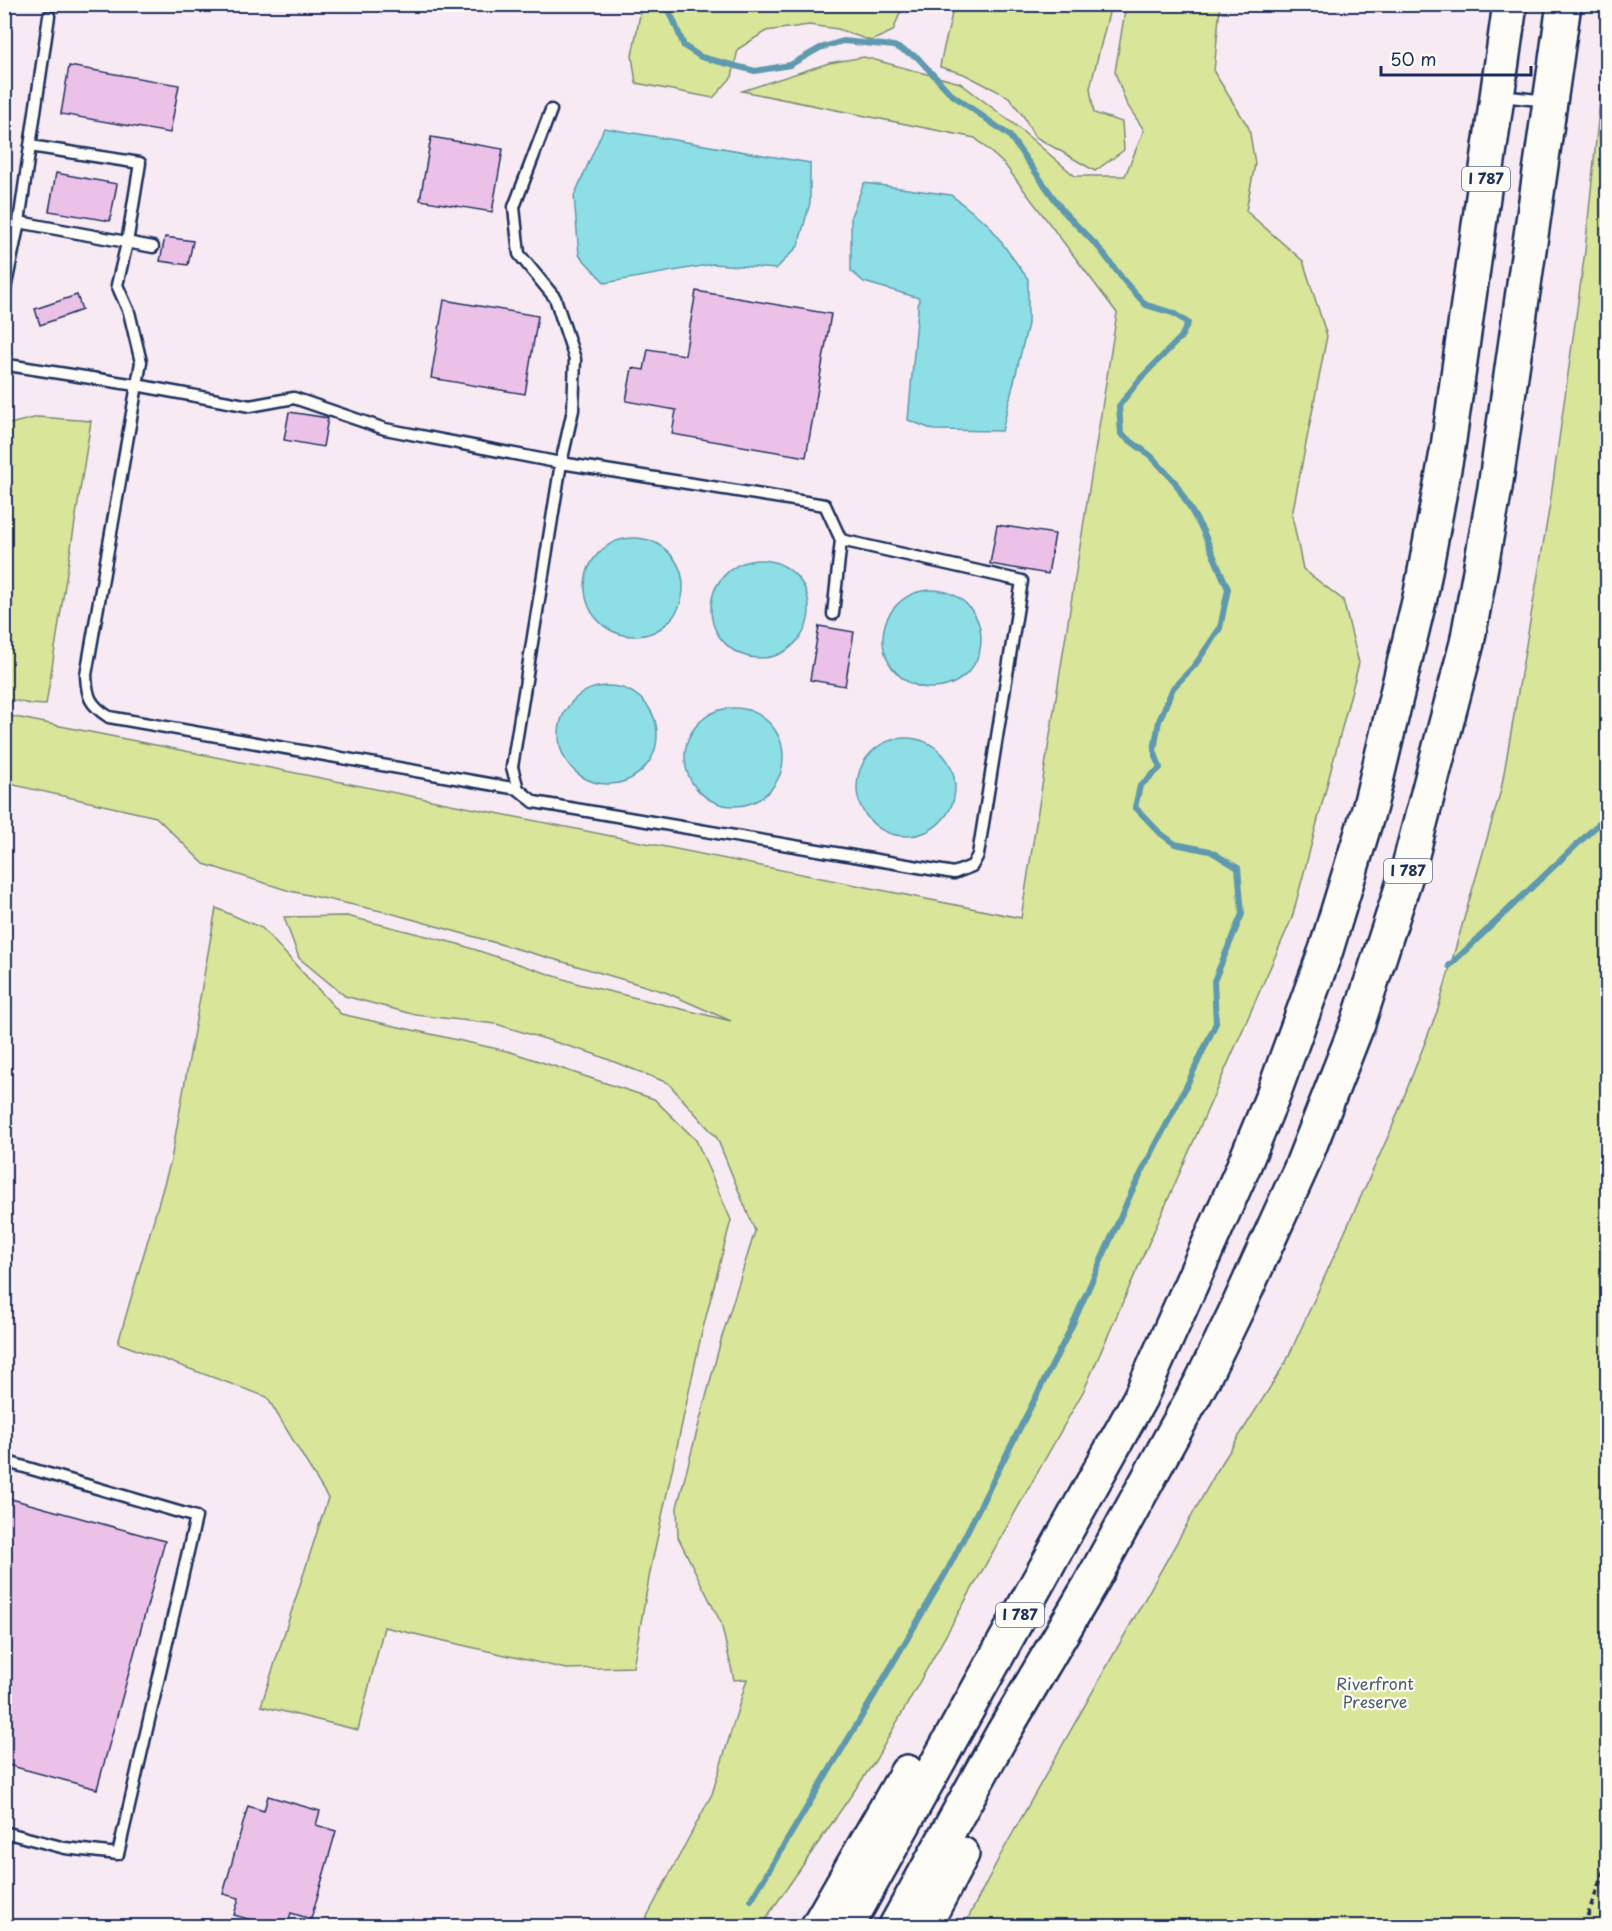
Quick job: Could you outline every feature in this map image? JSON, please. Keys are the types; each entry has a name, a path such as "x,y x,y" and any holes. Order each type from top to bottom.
{"highway":[{"name":"I 787","path":"847,1926 1140,1398 1242,1170 1300,1024 1326,950 1373,796 1406,664 1435,520 1510,4"},
{"name":"I 787","path":"896,1926 1003,1733 1090,1585 1202,1381 1270,1239 1358,1023 1409,867 1459,676 1482,566 1519,329 1564,4"},
{"path":"818,1926 1007,1602 1121,1397 1183,1298"},
{"path":"924,1926 1016,1755 1090,1585"}],"lane":[{"path":"4,294 19,222 49,16"},
{"path":"1498,95 1551,101"},
{"path":"518,789 512,767 561,463 573,410 574,359 555,298 519,254 514,207 551,110"},
{"path":"30,146 140,163 127,243 117,285 129,312 141,362 86,675 87,693 95,708 109,717 518,789 534,802 954,873 972,866 978,855 1022,581 841,540"},
{"path":"19,222 153,247"},
{"path":"4,350 8,365 250,406 294,398 385,429 561,463 825,505 841,540 833,614"},
{"path":"4,1461 196,1517 118,1854 64,1848 4,1832"}],"path":[{"path":"1584,1926 1608,1859"}],"green space":[{"path":"636,5 903,5 893,31 871,41 838,29 809,25 766,31 738,49 732,77 713,98 636,83 632,56 641,9"},
{"path":"953,5 1111,5 1090,88 1094,113 1122,122 1124,150 1095,171 1034,136 1024,117 1009,97 964,74 940,67"},
{"path":"1126,5 1220,5 1214,72 1249,128 1255,164 1246,211 1303,261 1327,336 1292,515 1303,569 1343,600 1359,663 1292,918 1084,1390 875,1761 763,1926 642,1926 712,1794 747,1679 734,1680 721,1623 678,1537 677,1507 721,1340 755,1231 717,1138 668,1083 594,1054 496,1024 416,1015 345,996 299,958 284,917 347,916 458,944 579,984 731,1021 665,992 390,913 290,891 204,864 156,817 5,783 5,715 1021,918 1117,313 1005,165 975,138 742,91 829,63 864,57 960,83 1015,125 1075,176 1125,176 1144,130 1126,103 1115,72"},
{"name":"Riverfront Preserve","path":"1607,29 1607,1926 964,1926 1001,1854 1217,1471 1286,1362 1391,1130 1438,1009 1501,790 1512,727 1550,504 1585,251"},
{"path":"38,417 91,421 46,705 4,698 5,425"},
{"path":"216,908 262,928 341,1014 511,1052 654,1099 696,1140 731,1220 701,1336 651,1567 633,1667 566,1669 384,1627 358,1730 261,1706 328,1498 267,1397 118,1343 171,1160"}],"water":[{"path":"604,128 810,163 810,203 798,246 776,269 713,264 605,283 579,255 574,196"},
{"path":"864,183 951,195 989,225 1028,279 1028,324 1002,431 934,430 908,420 919,298 864,282 851,271 851,216"},
{"path":"634,538 653,542 669,552 679,568 683,587 679,606 669,622 653,632 634,636 615,632 599,622 589,606 585,587 589,568 599,552 615,542"},
{"path":"760,560 779,564 795,574 805,590 809,609 805,628 795,644 779,654 760,658 741,654 725,644 715,628 711,609 715,590 725,574 741,564"},
{"path":"932,590 951,594 967,604 977,620 981,639 977,658 967,674 951,684 932,688 913,684 897,674 887,658 883,639 887,620 897,604 913,594"},
{"path":"608,686 627,690 643,700 653,716 657,735 653,754 643,770 627,780 608,784 589,780 573,770 563,754 559,735 563,716 573,700 589,690"},
{"path":"734,708 753,712 769,722 779,738 783,757 779,776 769,792 753,802 734,806 715,802 699,792 689,776 685,757 689,738 699,722 715,712"},
{"path":"906,738 925,742 941,752 951,768 955,787 951,806 941,822 925,832 906,836 887,832 871,822 861,806 857,787 861,768 871,752 887,742"}],"building":[{"path":"69,66 179,85 170,133 61,114"},
{"path":"431,137 503,149 492,212 420,200"},
{"path":"56,173 117,184 110,221 49,211"},
{"path":"165,237 193,241 188,265 160,261"},
{"path":"696,291 831,314 806,457 672,434 676,410 626,401 632,368 644,370 648,349 685,355"},
{"path":"77,295 82,310 40,325 35,309"},
{"path":"444,300 538,316 525,394 431,378"},
{"path":"289,412 328,418 323,447 284,440"},
{"path":"997,525 1055,534 1048,574 990,564"},
{"path":"819,626 854,632 845,686 810,680"},
{"path":"4,1497 165,1541 97,1789 4,1764"},
{"path":"268,1796 320,1811 316,1825 336,1831 311,1919 291,1913 287,1926 273,1926 234,1915 239,1898 223,1894 248,1806 264,1811"}],"waterway":[{"path":"664,4 684,46 701,57 755,71 790,65 820,48 843,41 894,46 917,57 951,94 1009,135 1063,211 1100,249 1146,305 1173,313 1188,323 1181,337 1140,379 1119,406 1121,434 1151,456 1175,482 1203,531 1228,589 1220,628 1195,665 1173,688 1159,721 1154,750 1160,768 1140,786 1135,807 1160,833 1175,844 1210,851 1238,868 1242,914 1214,981 1216,1023 1132,1191 1070,1330 947,1571 751,1900"},
{"path":"1449,966 1608,815"}]}
